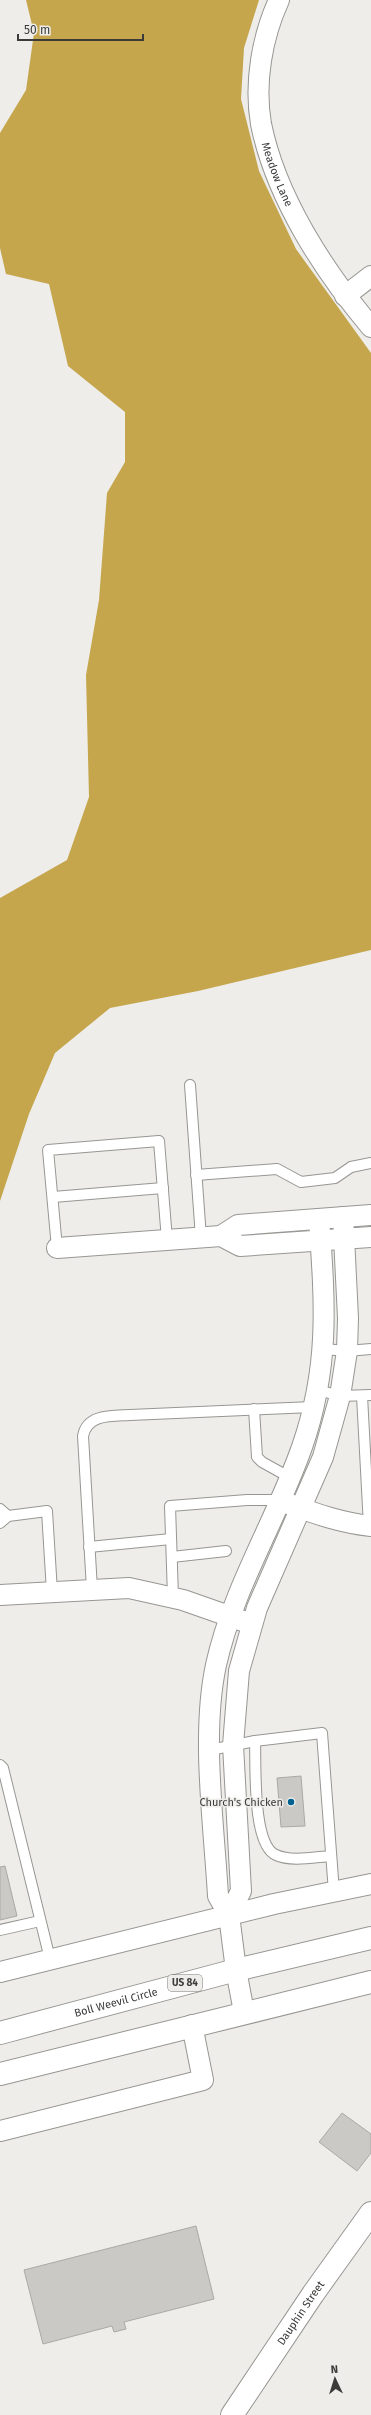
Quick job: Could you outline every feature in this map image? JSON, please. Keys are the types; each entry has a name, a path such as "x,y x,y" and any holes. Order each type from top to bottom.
{"main road":[{"name":"Boll Weevil Circle","path":"0,2033 236,1970 371,1938"},
{"path":"0,2075 192,2025 371,1982"},
{"name":"Dauphin Street","path":"232,2415 312,2294 371,2213"}],"street":[{"name":"Meadow Lane","path":"279,0 265,43 258,83 261,124 273,163 289,201 307,237 345,296 371,327"},
{"path":"345,296 371,276"},
{"path":"57,1248 221,1236 238,1225 371,1215"},
{"path":"229,1915 241,1891 233,1745 239,1671 252,1624 300,1508 323,1457 340,1396 347,1351 348,1318 343,1217"},
{"path":"244,2012 236,1970 229,1915 218,1896 210,1750 212,1694 216,1667 230,1616 301,1449 316,1398 324,1349 319,1219"},
{"path":"221,1236 240,1246 371,1237"},
{"path":"279,1500 350,1524 370,1526"},
{"path":"0,1595 130,1588 173,1597 252,1624"},
{"path":"0,1972 229,1915 371,1884"},
{"path":"0,2131 203,2080 192,2025"}],"lane":[{"path":"190,1084 201,1238"},
{"path":"57,1248 48,1150 159,1141 166,1240"},
{"path":"196,1175 277,1169 301,1182 335,1178 351,1167 371,1164"},
{"path":"53,1197 163,1188"},
{"path":"324,1349 347,1351 371,1349"},
{"path":"92,1589 83,1436 85,1427 91,1421 102,1417 254,1409 316,1398 366,1396 370,1526"},
{"path":"254,1409 257,1457 262,1462 289,1477"},
{"path":"173,1597 170,1506 247,1500 279,1500"},
{"path":"0,1523 4,1513 47,1511 52,1592"},
{"path":"89,1547 171,1540"},
{"path":"172,1557 226,1551"},
{"path":"210,1750 255,1741 322,1734 334,1892"},
{"path":"255,1741 258,1821 268,1850 276,1856 331,1856"},
{"path":"0,1765 3,1768 50,1959"},
{"path":"0,1930 40,1921"}],"shaded area":[{"path":"26,0 259,0 244,48 241,99 259,171 296,249 371,353 371,950 198,991 110,1008 55,1053 29,1114 0,1201 0,898 67,860 89,797 86,675 99,600 107,493 125,462 125,412 68,366 49,284 6,274 0,248 0,133 26,90 34,33"}],"building":[{"name":"Church's Chicken","path":"301,1776 305,1826 281,1827 277,1778"},
{"path":"5,1866 17,1916 0,1920 0,1867"},
{"path":"342,2113 371,2134 371,2153 357,2171 319,2142"},
{"path":"196,2226 214,2299 124,2322 126,2329 114,2332 112,2326 43,2344 24,2270"}],"place":[{"name":"Church's Chicken","path":"291,1802"}]}
